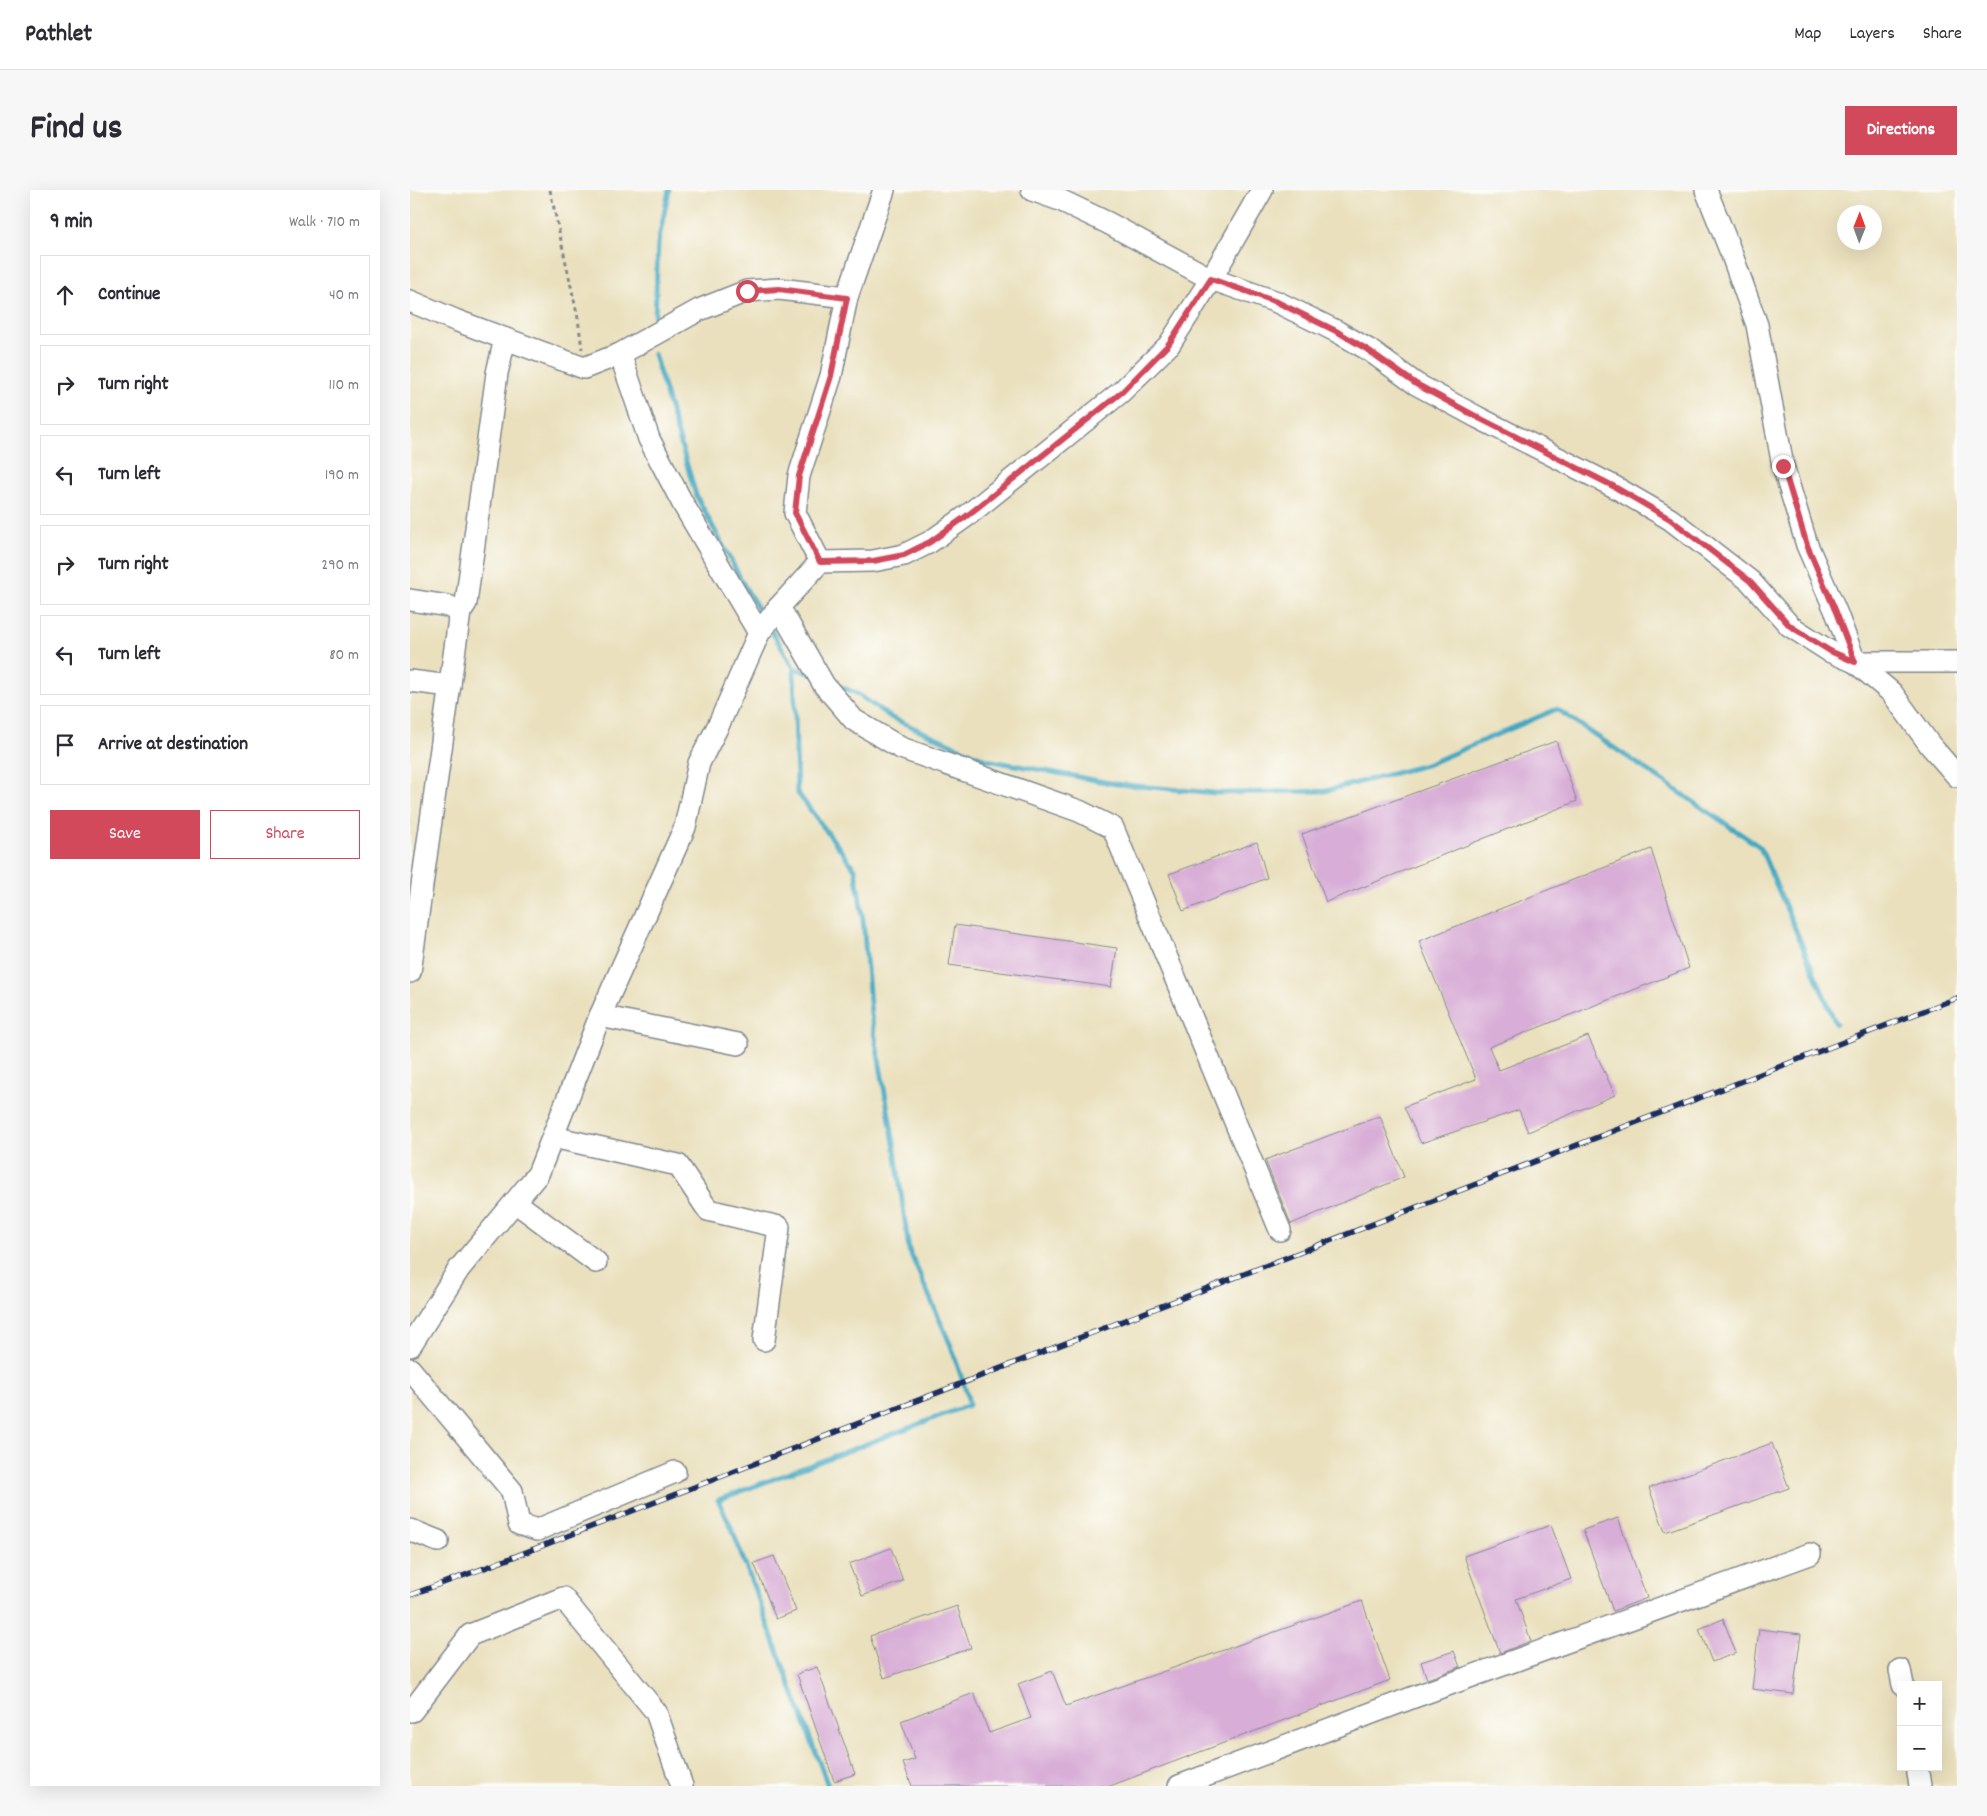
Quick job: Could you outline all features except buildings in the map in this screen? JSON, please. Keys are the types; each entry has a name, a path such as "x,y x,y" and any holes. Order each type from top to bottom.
{"street":[{"path":"820,562 795,513 799,476 831,376 847,298 884,190"},
{"path":"1032,190 1060,200 1108,223 1211,279 1277,302 1338,332 1368,350 1416,384 1613,486 1670,519 1750,581 1790,626 1830,651 1855,662 1892,693 1930,745 1957,776"},
{"path":"410,1346 459,1269 538,1174 600,1016 685,827 699,763 719,724 759,633 779,607 820,562 873,561 904,555 930,542 968,515 1122,392 1168,345 1211,279 1262,190"},
{"path":"1706,190 1757,324 1783,466 1807,545 1855,662"},
{"path":"410,301 584,368 620,354 699,310 747,291 779,289 847,298"},
{"path":"410,972 460,612 466,603 497,373 505,339"},
{"path":"620,354 649,439 683,504 759,633"},
{"path":"410,600 448,606 460,612"},
{"path":"779,607 824,685 854,720 902,748 1079,811 1113,828 1280,1230"},
{"path":"1855,662 1957,662"},
{"path":"410,681 450,686"},
{"path":"600,1016 738,1044"},
{"path":"553,1138 678,1165 708,1210 780,1227 764,1340"},
{"path":"515,1202 596,1262"},
{"path":"410,1369 512,1491 519,1524 537,1530 675,1472"},
{"path":"410,1530 438,1541"},
{"path":"1179,1786 1414,1697 1810,1554"},
{"path":"410,1711 412,1711 470,1635 563,1598 656,1712 682,1786"},
{"path":"1917,1771 1920,1786"}],"path":[{"path":"550,190 578,318 584,368"}],"waterway":[{"path":"655,320 658,243 669,190"},
{"path":"654,354 696,495 763,617"},
{"path":"769,627 794,668 797,792 855,869 863,920 871,1015 895,1149 909,1250 951,1346 969,1405 718,1500 732,1529 828,1786"},
{"path":"794,668 810,674"},
{"path":"834,684 856,693 892,718 987,760 1116,784 1216,793 1325,791 1426,765 1557,709 1760,847 1836,1024"}],"railway":[{"path":"410,1595 490,1566 1957,998"}],"route":[{"path":"747,291 779,289 847,298 831,376 799,476 795,513 820,562 873,561 904,555 930,542 968,515 1122,392 1168,345 1211,279 1277,302 1338,332 1368,350 1416,384 1613,486 1670,519 1750,581 1790,626 1830,651 1855,662 1807,545 1783,466"}]}
